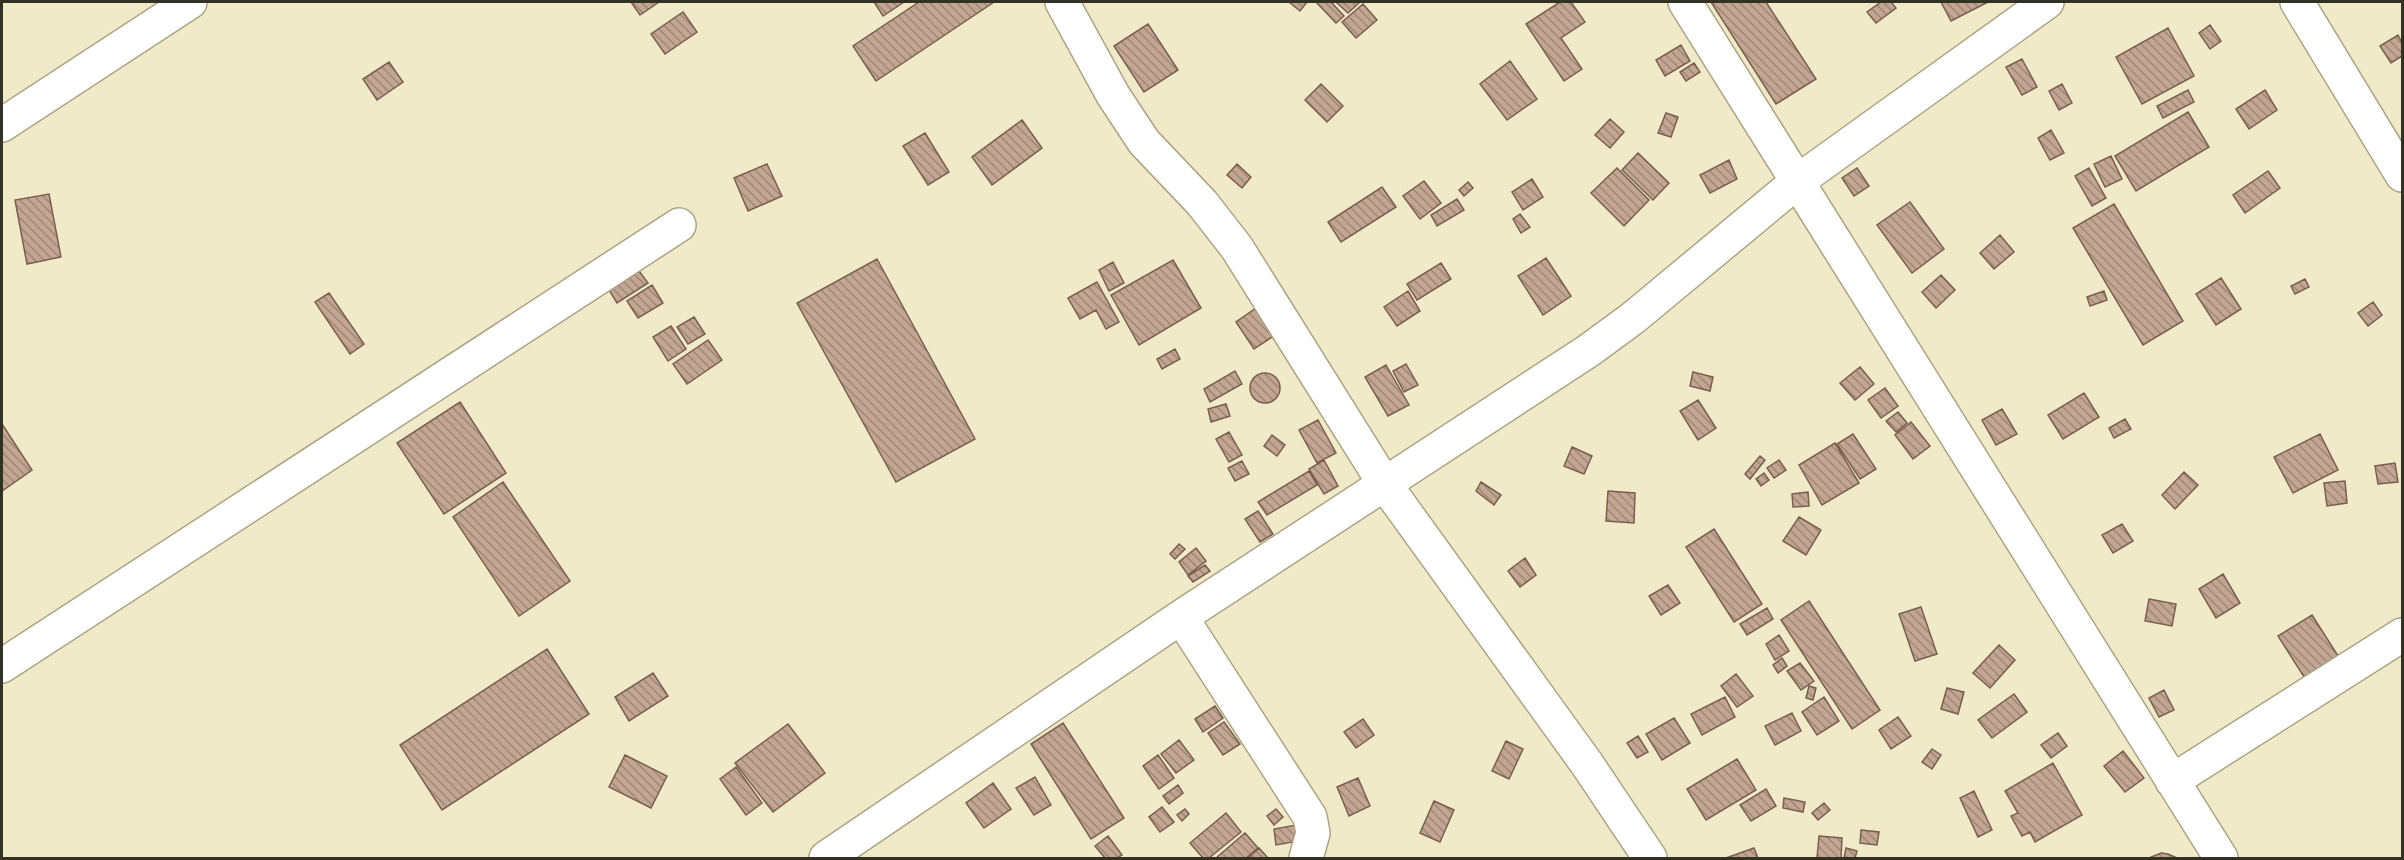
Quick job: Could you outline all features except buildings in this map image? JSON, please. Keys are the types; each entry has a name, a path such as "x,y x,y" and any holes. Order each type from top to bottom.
{"street":[{"path":"2,125 190,2"},
{"path":"1062,2 1113,95 1144,142 1202,203 1237,248 1384,483 1587,764 1650,858"},
{"path":"1685,2 2221,858"},
{"path":"826,858 1181,617 1588,351 1624,325 1798,181 2047,2"},
{"path":"2297,2 2403,175"},
{"path":"2,666 678,225"},
{"path":"1181,617 1310,817 1313,833 1306,858"},
{"path":"2172,781 2403,635"}]}
